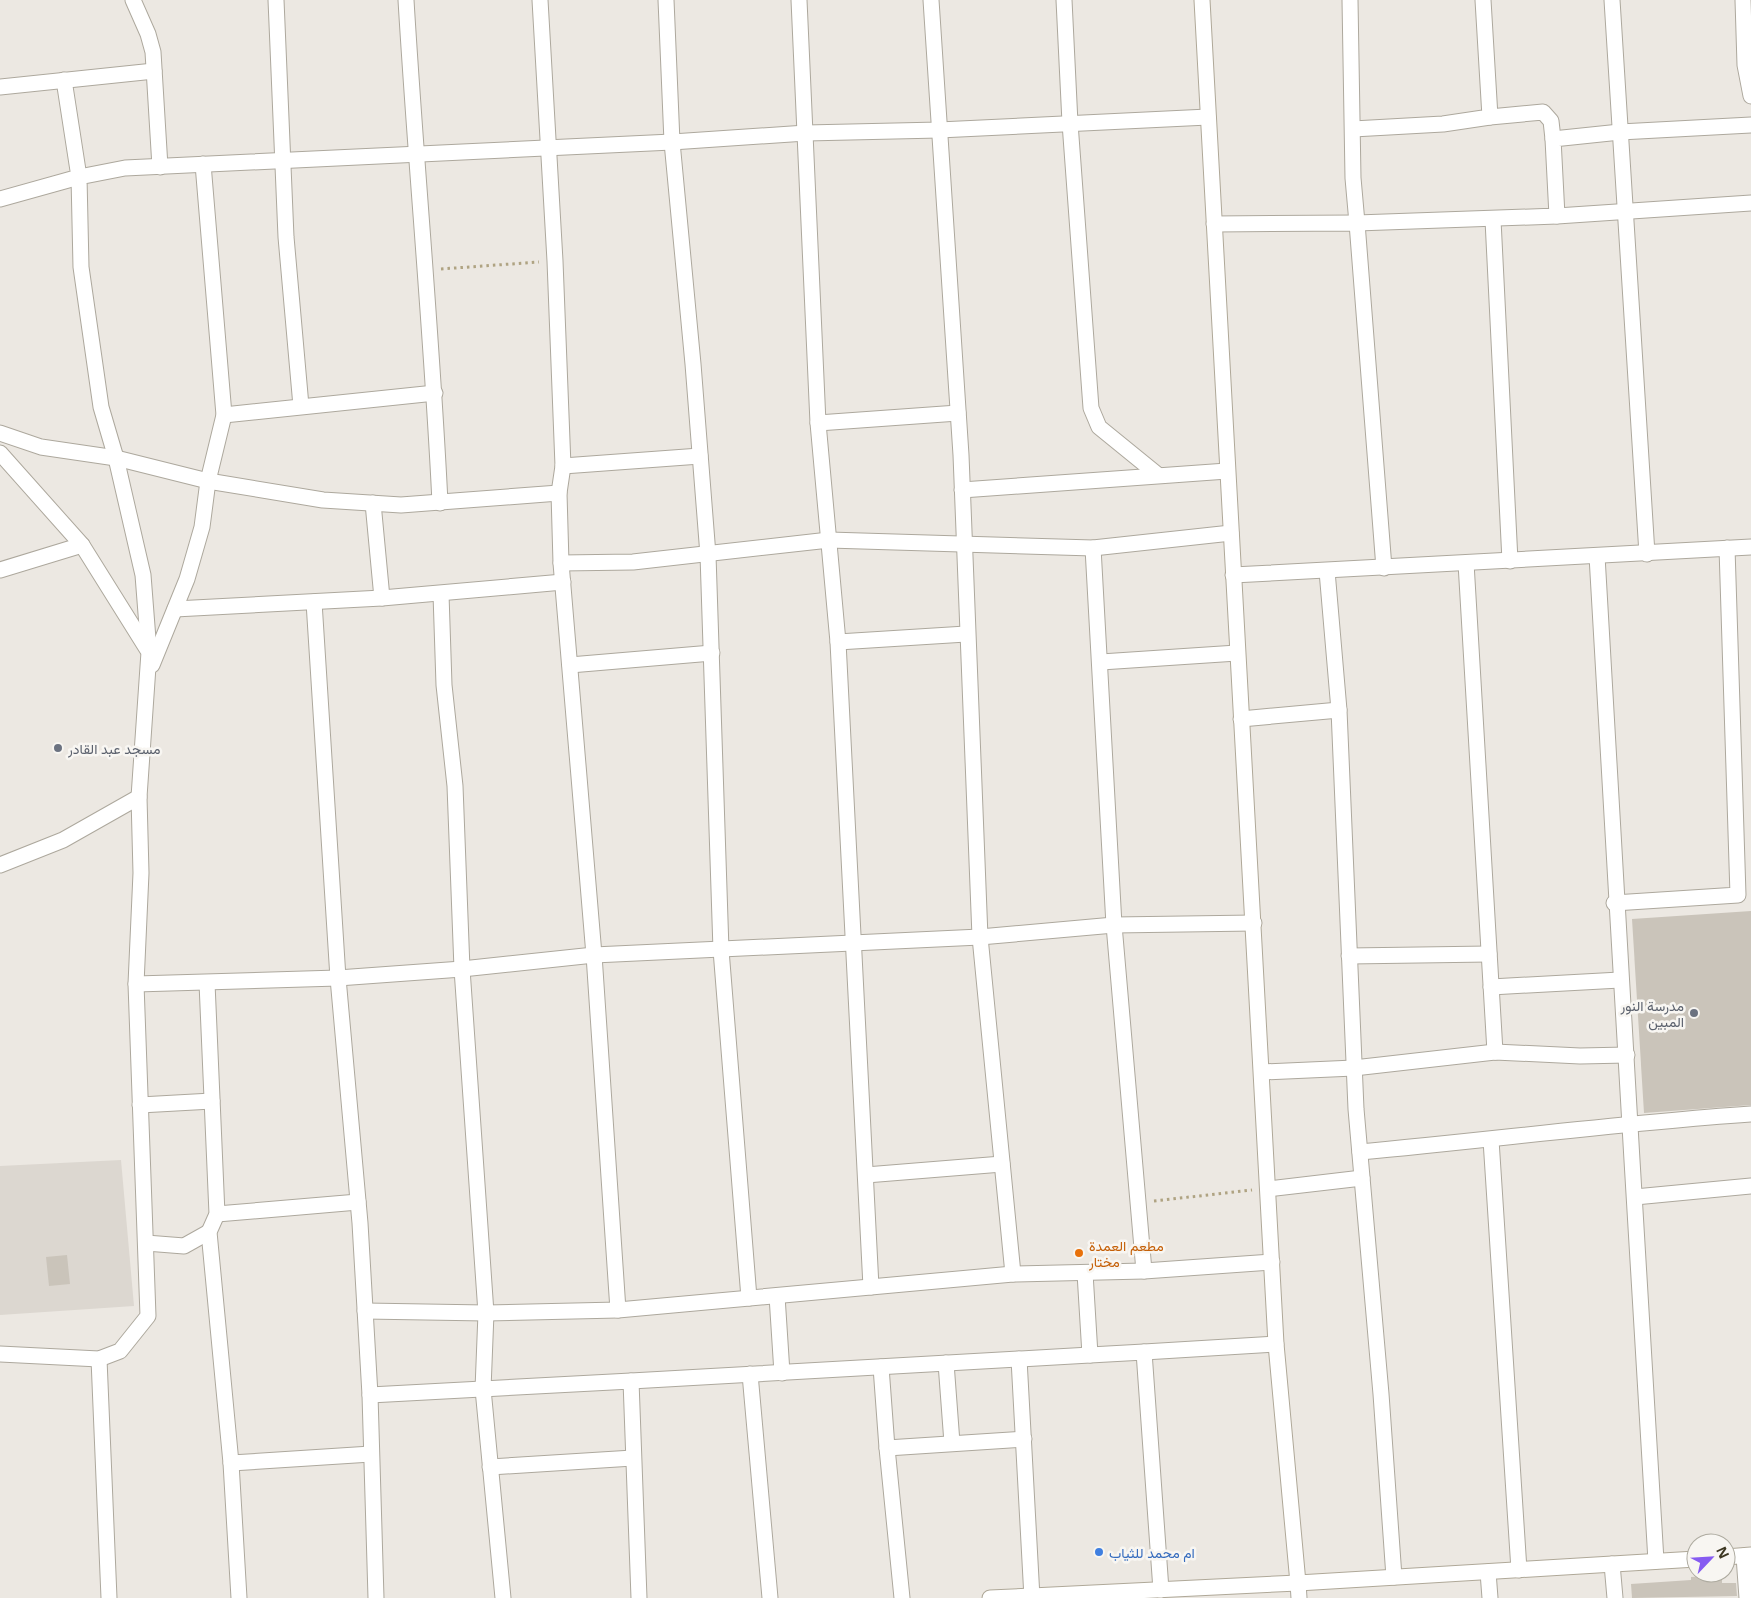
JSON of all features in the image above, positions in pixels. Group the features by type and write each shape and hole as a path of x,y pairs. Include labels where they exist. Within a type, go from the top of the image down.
{"street":[{"path":"133,0 148,34 154,71 160,167"},
{"path":"276,0 281,160 293,332 301,406"},
{"path":"406,0 415,154 435,393 440,503"},
{"path":"540,0 555,261 562,466 559,493 561,563 594,955 618,1310"},
{"path":"666,0 672,142 693,364 708,554 722,950 749,1298"},
{"path":"799,0 818,423 838,642 871,1287"},
{"path":"931,0 965,546 966,634 980,937 1013,1274"},
{"path":"1064,0 1070,123 1090,408 1099,427 1158,475"},
{"path":"1202,0 1276,1344 1298,1591"},
{"path":"1350,0 1353,178 1384,568"},
{"path":"1484,0 1490,116"},
{"path":"1612,0 1647,554"},
{"path":"1743,0 1745,65 1751,96"},
{"path":"0,87 154,71"},
{"path":"0,1354 99,1359 120,1350 148,1316 136,984 141,873 139,797 149,652 142,575 116,458 101,407 81,267 79,178 64,80"},
{"path":"1353,129 1443,124 1490,116 1543,112 1551,121 1557,216"},
{"path":"0,199 125,168 672,142 806,133 939,130 1208,116"},
{"path":"1553,139 1620,132 1751,125"},
{"path":"148,673 188,579 202,527 208,481 224,414 203,164"},
{"path":"1214,224 1494,220 1751,203"},
{"path":"1494,220 1510,561"},
{"path":"224,414 435,393"},
{"path":"818,423 958,413"},
{"path":"0,433 41,447 116,458 208,481 323,500 373,503 440,503 559,493"},
{"path":"0,453 82,545 149,652"},
{"path":"562,466 700,456"},
{"path":"962,490 1227,471"},
{"path":"373,503 382,598"},
{"path":"561,563 633,562 829,540 965,546 1093,548 1230,533"},
{"path":"0,570 82,545"},
{"path":"1233,575 1751,547"},
{"path":"1093,548 1114,925 1144,1271"},
{"path":"1614,903 1744,894 1727,548"},
{"path":"1597,556 1614,903 1627,1055 1656,1561"},
{"path":"1466,562 1495,1052"},
{"path":"1327,571 1339,710 1354,1068 1394,1578"},
{"path":"175,609 440,594 563,582"},
{"path":"440,594 444,685 455,786 462,969 486,1313 484,1389 503,1598"},
{"path":"314,602 338,978 358,1202 365,1310 370,1395 376,1598"},
{"path":"838,642 966,634"},
{"path":"570,665 712,653"},
{"path":"1100,662 1237,653"},
{"path":"1241,720 1339,710"},
{"path":"0,865 71,836 139,797"},
{"path":"136,984 338,978 462,969 594,955 722,950 854,941 980,937 1114,925 1254,923"},
{"path":"1349,956 1489,954"},
{"path":"1491,987 1620,980"},
{"path":"207,983 217,1214 209,1232 231,1463 239,1598"},
{"path":"1262,1072 1354,1068 1495,1052 1580,1056 1627,1055"},
{"path":"140,1105 212,1101"},
{"path":"1360,1152 1490,1140 1631,1122 1751,1114"},
{"path":"1490,1140 1520,1570"},
{"path":"866,1175 1002,1164"},
{"path":"1268,1189 1362,1178"},
{"path":"1635,1197 1751,1186"},
{"path":"217,1214 358,1202"},
{"path":"146,1243 184,1246 209,1232"},
{"path":"365,1310 486,1313 618,1310 1013,1274 1144,1271 1272,1262"},
{"path":"1085,1273 1090,1355"},
{"path":"777,1296 782,1372"},
{"path":"370,1395 1276,1344"},
{"path":"1144,1352 1153,1593"},
{"path":"99,1359 109,1598"},
{"path":"1019,1359 1032,1597"},
{"path":"946,1363 952,1443"},
{"path":"881,1367 902,1598"},
{"path":"750,1374 770,1598"},
{"path":"631,1381 639,1598"},
{"path":"887,1448 1024,1439"},
{"path":"231,1463 372,1454"},
{"path":"490,1467 633,1458"},
{"path":"1747,1598 1748,1556"},
{"path":"990,1598 1298,1591 1394,1578 1686,1560"},
{"path":"1612,1564 1615,1598"},
{"path":"1488,1572 1490,1598"}],"path":[{"path":"425,270 555,261"},
{"path":"1139,1202 1268,1189"}],"shaded area":[{"path":"121,1160 134,1306 0,1315 0,1166"}],"building":[{"name":"مدرسة النور المبين","path":"1751,911 1751,1105 1644,1113 1632,919"},
{"path":"67,1255 70,1284 49,1286 46,1257"},
{"path":"1686,1580 1686,1583 1736,1583 1737,1596 1632,1598 1631,1584"}],"place":[{"name":"مسجد عبد القادر","path":"58,748"},
{"name":"مدرسة النور المبين","path":"1694,1013"},
{"name":"مطعم العمدة مختار","path":"1079,1253"},
{"name":"ام محمد للثياب","path":"1099,1552"}]}
